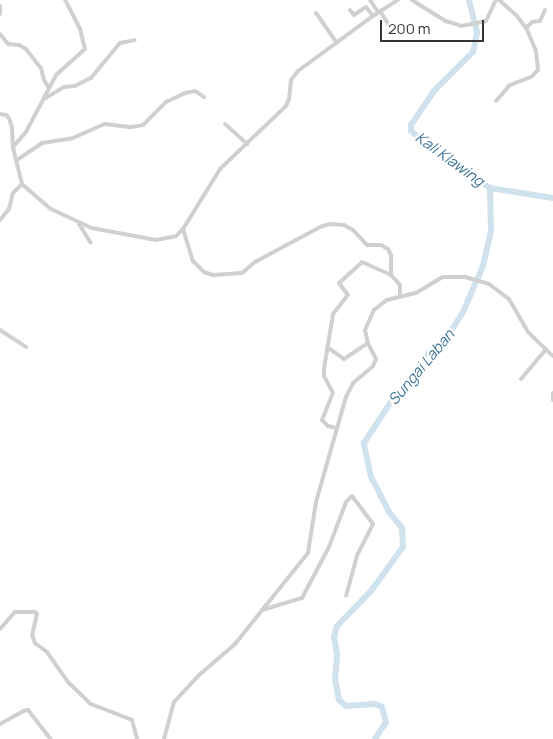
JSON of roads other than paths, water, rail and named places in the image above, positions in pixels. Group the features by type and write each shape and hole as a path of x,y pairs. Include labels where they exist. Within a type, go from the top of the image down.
{"street":[{"path":"13,147 26,132 56,75 85,49 80,29 65,0"},
{"path":"370,0 390,27"},
{"path":"0,114 6,115 9,118 12,128 13,147 22,184 51,209 79,224 92,228 156,240 176,236 183,229 215,175 287,104 290,83 295,74 336,42 398,0"},
{"path":"412,0 451,23 460,26 488,19 497,0 517,16 526,28 536,51 538,72 510,85 496,101"},
{"path":"0,6 0,14"},
{"path":"350,10 354,15 366,7 373,16"},
{"path":"526,28 532,22 540,21 545,10"},
{"path":"316,12 336,42"},
{"path":"0,34 10,46 19,46 26,49 41,68 44,80 49,88"},
{"path":"44,100 64,86 75,86 91,78 118,44 124,41 136,40"},
{"path":"17,160 42,144 73,138 105,124 131,127 143,125 166,102 185,93 194,91 204,96"},
{"path":"224,124 247,144"},
{"path":"0,220 9,209 12,193 22,184"},
{"path":"79,224 92,243"},
{"path":"183,229 193,261 204,272 213,275 242,273 255,262 327,224 340,224 350,228 367,245 381,245 388,249 391,255 391,275"},
{"path":"336,428 328,426 322,420 333,393 324,374 333,314 348,295 339,282 362,262 391,275 400,285 400,295"},
{"path":"164,739 174,702 198,676 235,644 308,553 316,502 331,456 336,428 352,385 373,366 376,359 368,343 365,330 374,310 387,300 416,292 443,278 465,277 486,282 509,299 529,333 553,356"},
{"path":"0,330 26,347"},
{"path":"327,347 344,359 368,343"},
{"path":"521,379 546,349"},
{"path":"553,392 553,400"},
{"path":"262,610 302,598 329,547 346,502 352,496 373,524 357,556 346,596"},
{"path":"0,629 15,612 35,612 37,614 32,635 35,643 49,654 68,682 88,702 132,720 137,739"},
{"path":"0,724 28,710 51,739"}],"waterway":[{"name":"Kali Klawing","path":"469,0 477,33 473,52 434,91 411,125 411,131 437,153 490,188 553,198"},
{"name":"Sungai Laban","path":"375,739 386,722 382,707 375,704 346,706 339,700 335,679 337,655 334,637 337,626 371,591 403,547 402,528 389,512 371,477 364,443 396,394 414,375 428,354 448,336 463,312 483,266 491,230 490,188"}]}
